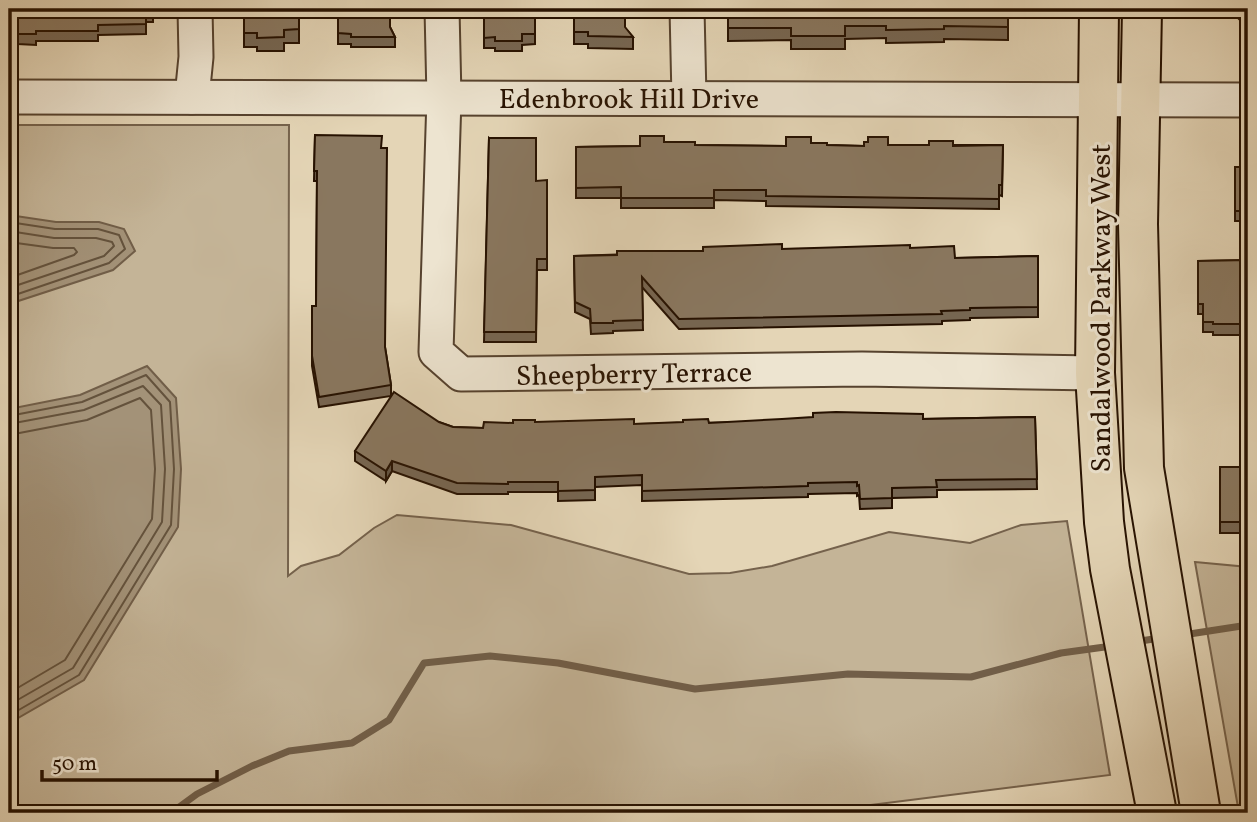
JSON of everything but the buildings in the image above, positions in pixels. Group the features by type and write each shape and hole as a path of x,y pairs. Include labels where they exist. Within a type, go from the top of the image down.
{"main road":[{"name":"Sandalwood Parkway West","path":"1099,9 1095,373 1104,522 1110,569 1157,813"},
{"name":"Sandalwood Parkway West","path":"1142,9 1138,224 1144,468 1201,813"}],"street":[{"path":"192,97 195,9"},
{"path":"442,9 444,98"},
{"path":"687,9 689,98"},
{"name":"Edenbrook Hill Drive","path":"9,97 1248,100"},
{"name":"Sheepberry Terrace","path":"444,98 436,352 461,374 862,369 1095,373"}],"shaded area":[{"path":"9,125 289,125 288,576 301,566 339,555 374,528 397,515 511,525 689,574 730,573 772,566 889,532 970,543 1021,525 1067,521 1110,775 807,813 9,813"},
{"path":"1195,562 1248,567 1248,813 1239,813"}],"water":[{"path":"9,215 56,222 99,222 124,229 135,251 113,270 9,304"},
{"path":"147,366 176,398 181,469 178,527 84,680 18,718 9,719 9,409 80,395"}],"waterway":[{"path":"1183,635 1248,625"},
{"path":"1134,642 1160,638"},
{"path":"171,813 197,794 289,751 352,743 389,720 424,663 490,656 558,663 695,689 848,674 971,677 1061,653 1112,646"}]}
